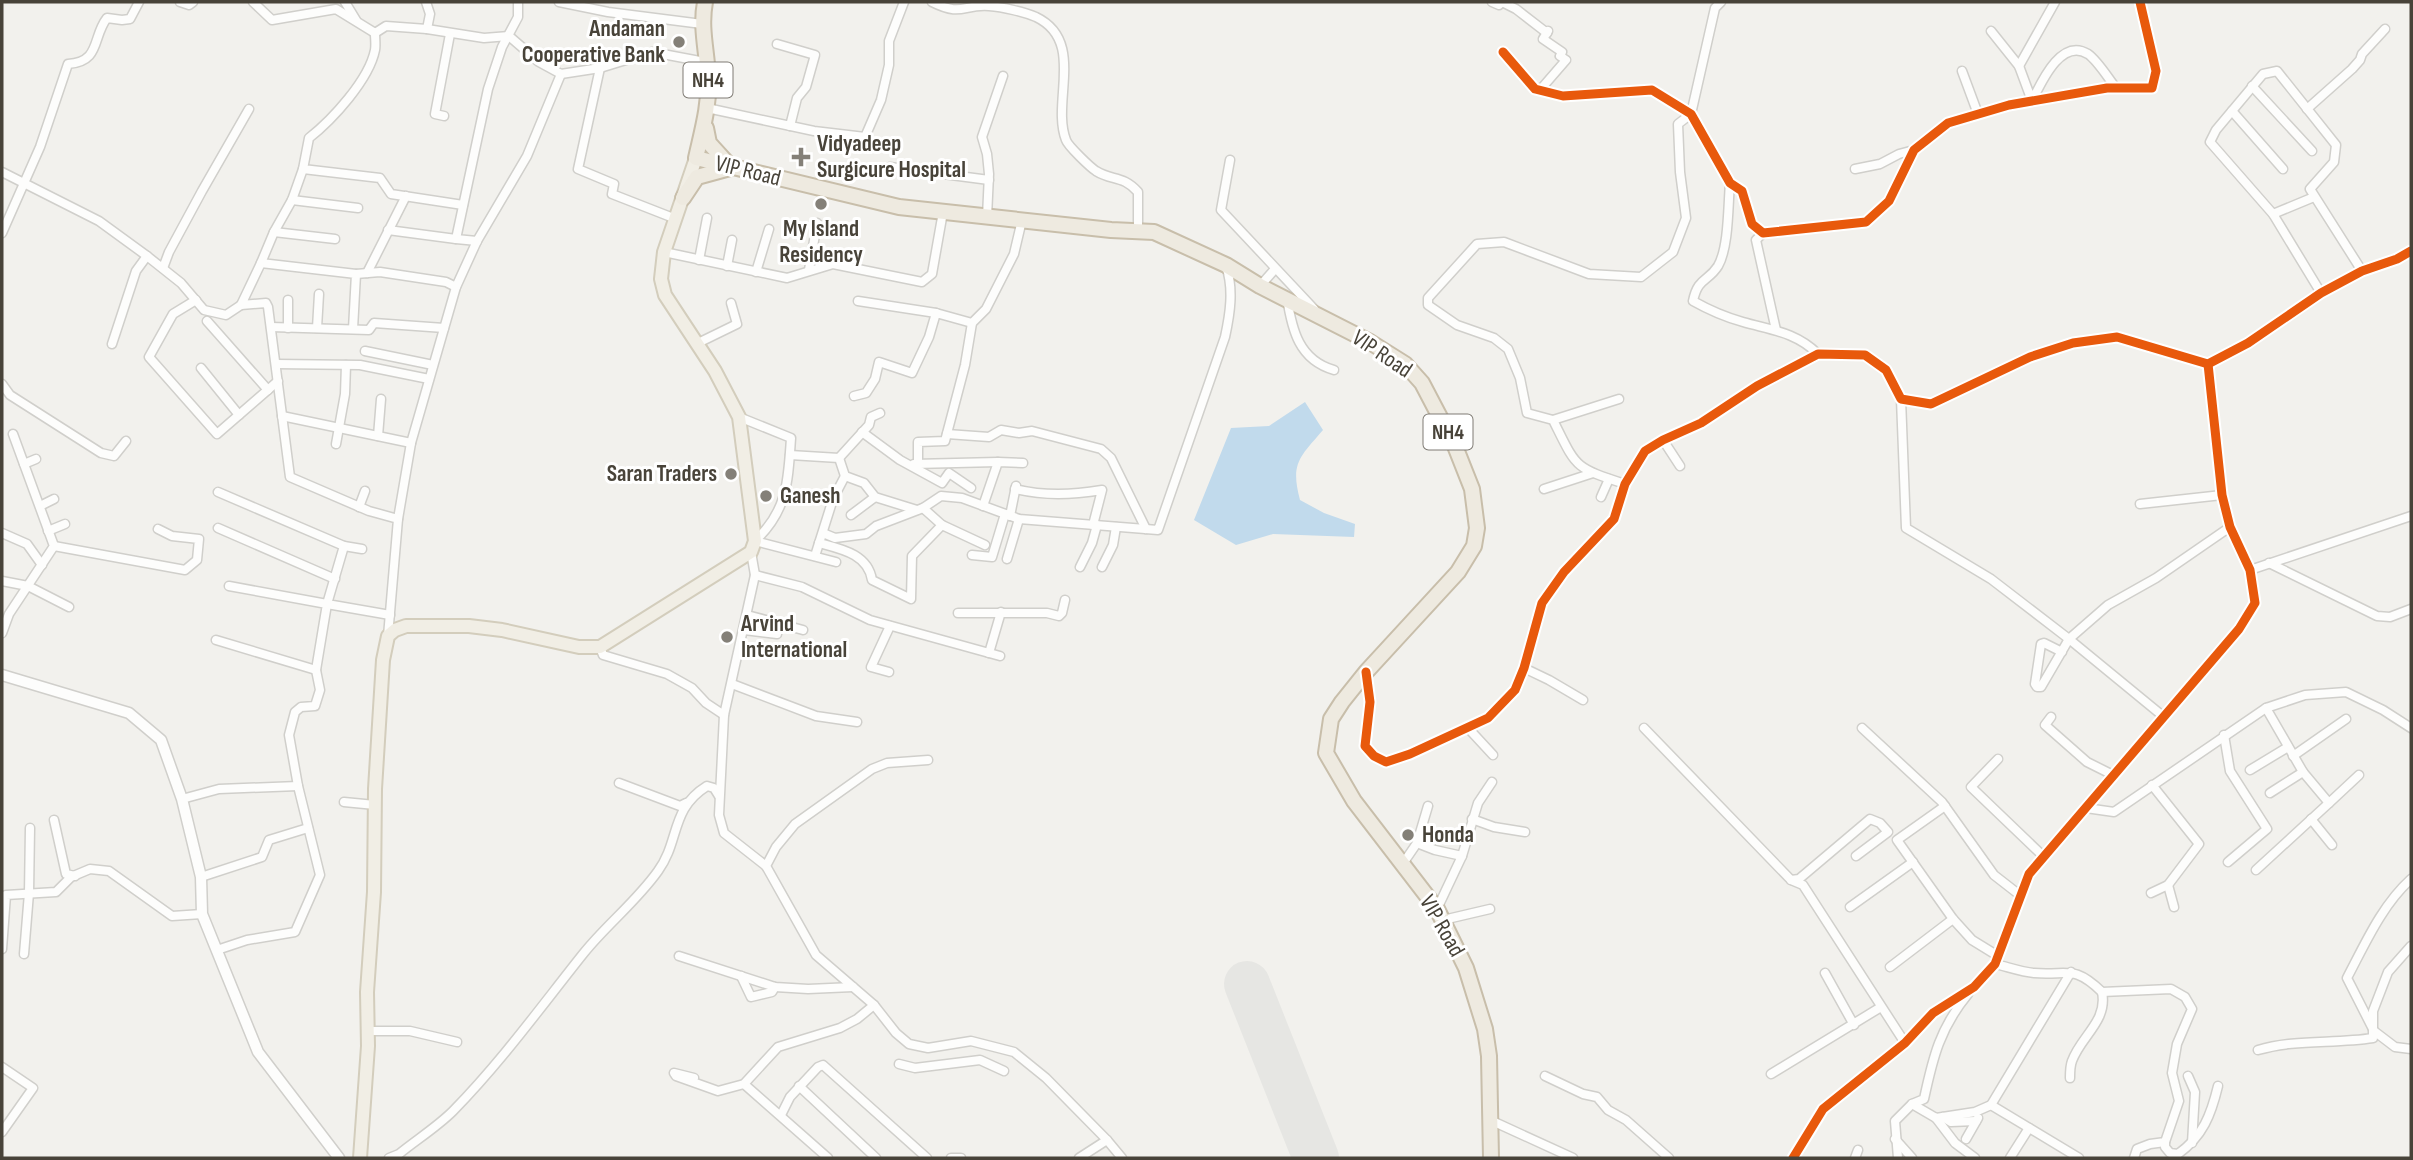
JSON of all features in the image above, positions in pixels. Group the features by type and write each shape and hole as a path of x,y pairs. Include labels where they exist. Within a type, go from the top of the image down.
{"highway":[{"name":"NH4","path":"696,158 706,112 708,75 702,24 705,2"},
{"path":"683,198 697,177 732,168 709,143 706,112"},
{"name":"VIP Road","path":"696,158 899,207 1154,232 1226,265 1260,286 1321,316 1405,364 1422,383 1455,446 1472,489 1477,528 1474,546 1458,572 1366,673 1331,719 1326,753 1354,801 1440,914 1466,968 1485,1029 1489,1056 1491,1158"}],"main road":[{"path":"360,1158 374,892 375,805 383,660 388,636 406,626 469,626 502,630 579,647 600,647 753,547 749,482 738,417 715,371 665,295 661,279 664,252 696,158"}],"street":[{"path":"2,233 40,147 68,64 77,63 91,55 99,40 98,32 107,18 130,19 139,2"},
{"path":"180,2 189,5 193,2"},
{"path":"253,2 272,20 336,9 375,33"},
{"path":"345,2 357,22"},
{"path":"426,2 430,14 427,29"},
{"path":"456,239 488,89 502,47 518,17 518,2"},
{"path":"559,2 608,12 702,24"},
{"path":"706,112 814,131 865,136 881,100 889,65 888,41 904,2"},
{"path":"932,2 947,10 988,5 1035,17 1054,29 1060,42 1066,79 1062,111 1066,142 1096,171 1129,182 1138,192 1138,230"},
{"path":"1492,2 1499,5 1502,2 1516,9 1548,32 1542,39 1562,52 1560,57 1566,60 1540,90"},
{"path":"1619,399 1553,420 1527,413 1520,378 1508,349 1493,338 1457,325 1428,305 1428,298 1477,244 1504,242 1589,274 1641,277 1673,252 1686,218 1678,124 1691,114 1715,8 1721,2"},
{"path":"2019,66 2055,2"},
{"path":"1855,169 1880,164 1914,149 1948,123 1978,114 2032,101 2116,88 2152,88 2156,71 2140,2"},
{"path":"375,33 386,26 484,38 509,36 539,62 561,74 600,68 652,52 705,62"},
{"path":"2307,109 2352,69 2385,29"},
{"path":"1991,31 2019,66 2032,101"},
{"path":"241,305 274,232 292,200 303,169 309,138 327,124 360,82 375,51 375,33"},
{"path":"444,117 435,114 450,34"},
{"path":"777,44 815,55 806,87 797,98 790,126"},
{"path":"2032,101 2060,55 2076,50 2088,54 2116,88"},
{"path":"1503,52 1535,89 1563,96 1652,90 1691,114 1730,183 1742,191 1752,224 1763,233"},
{"path":"600,68 578,169 614,184 612,194 676,219"},
{"path":"1962,71 1978,114"},
{"path":"2320,293 2273,214 2210,142 2216,130 2263,74 2277,71 2336,145 2334,162 2309,189 2362,271"},
{"path":"388,636 398,519 411,443 456,287 477,241 527,156 561,74"},
{"path":"987,217 989,180 987,154 982,137 1003,76"},
{"path":"2252,86 2312,151"},
{"path":"163,268 195,203 249,109"},
{"path":"2232,111 2283,169"},
{"path":"1776,330 1756,240 1763,233 1866,222 1889,201 1914,149"},
{"path":"1230,160 1221,210 1321,316"},
{"path":"890,167 989,180"},
{"path":"303,169 380,178 391,194 463,205"},
{"path":"2,172 99,220 181,283 204,310 226,315 241,305 266,303 290,477 359,507 398,519"},
{"path":"1730,183 1724,242 1718,266 1696,286 1693,301 1713,313 1776,330 1806,342 1818,354"},
{"path":"367,273 406,196"},
{"path":"2273,214 2314,197"},
{"path":"292,200 358,208"},
{"path":"664,252 788,278 833,264 922,282 932,274 943,212"},
{"path":"699,260 707,218"},
{"path":"918,464 918,442 945,441 965,365 972,323 986,309 1014,254 1022,220"},
{"path":"809,271 817,223"},
{"path":"756,272 769,229"},
{"path":"388,230 477,241"},
{"path":"274,232 335,239"},
{"path":"727,265 732,240"},
{"path":"1901,399 1931,404 2030,357 2073,343 2117,337 2208,364 2248,343 2320,293 2362,271 2397,259 2411,251"},
{"path":"112,344 136,271 147,256"},
{"path":"261,263 356,274 380,272 446,282 456,287"},
{"path":"823,534 835,538 866,534 876,526 920,509 941,496 951,496 1011,516 1158,530 1226,337 1230,315 1230,277 1226,265"},
{"path":"1260,286 1275,269"},
{"path":"353,329 356,274"},
{"path":"317,328 319,294"},
{"path":"1287,298 1291,325 1303,351 1321,366 1334,369"},
{"path":"196,300 173,314 149,357 217,434 278,382"},
{"path":"288,300 288,328"},
{"path":"858,301 936,313 972,323"},
{"path":"696,344 737,324 731,303"},
{"path":"854,396 866,393 879,362 912,373 929,337 936,313"},
{"path":"207,321 268,390"},
{"path":"271,327 369,330 374,323 444,328"},
{"path":"365,351 433,365"},
{"path":"1366,673 1370,702 1365,746 1374,756 1386,762 1410,754 1488,718 1515,690 1542,603 1564,572 1614,519 1625,484 1645,451 1700,423 1756,386 1818,354 1865,355 1886,370 1901,399 1906,528 1991,579 2164,717"},
{"path":"276,364 360,365 429,379"},
{"path":"1898,1158 1895,1121 1912,1104 1924,1099 1934,1051 1956,1009 1997,960 2029,874 2239,629 2255,603 2250,570 2230,527 2222,495 2208,364"},
{"path":"336,444 345,394 346,365"},
{"path":"201,368 239,415"},
{"path":"2,384 9,395 101,453 114,456 126,441"},
{"path":"377,436 381,400"},
{"path":"839,458 869,425 871,417 880,413"},
{"path":"282,416 411,443"},
{"path":"738,417 791,439 786,495 770,527 753,547 755,575 724,715 719,796 719,816 723,833 766,866 816,955 874,1005 896,1033 909,1044 928,1048 971,1041 1014,1052 1046,1079 1122,1158"},
{"path":"1553,420 1569,455 1584,470 1625,484"},
{"path":"947,434 989,437 1001,430 1019,433 1032,431 1101,449 1111,458 1146,529"},
{"path":"862,432 907,464 942,482"},
{"path":"13,434 54,546"},
{"path":"1663,440 1680,466"},
{"path":"790,455 839,458"},
{"path":"814,556 833,499 845,476 839,458"},
{"path":"24,464 36,459"},
{"path":"983,506 998,462"},
{"path":"907,464 1023,463"},
{"path":"941,496 939,489 950,473 971,488"},
{"path":"1544,489 1593,473"},
{"path":"845,476 864,483 875,497 920,509 943,525 985,545"},
{"path":"1601,497 1609,479"},
{"path":"1007,559 1016,488 1039,494 1070,495 1102,490 1092,543 1080,567"},
{"path":"359,507 365,491"},
{"path":"218,492 344,546 362,550"},
{"path":"2140,504 2222,495"},
{"path":"851,515 875,497"},
{"path":"40,506 54,499"},
{"path":"972,555 992,557 1011,516"},
{"path":"2250,570 2411,516"},
{"path":"48,531 65,524"},
{"path":"819,543 839,548 864,561 872,580 911,599 912,556 943,525"},
{"path":"1102,567 1113,545 1116,527"},
{"path":"2062,652 2041,644 2035,684 2037,687 2041,687 2062,652 2069,639 2108,605 2156,578 2230,527"},
{"path":"218,528 335,579"},
{"path":"54,546 185,570 197,560 199,539 173,537 158,529"},
{"path":"2,533 27,544 42,565"},
{"path":"2,633 9,614 54,546"},
{"path":"217,950 247,940 295,932 320,875 298,786 289,735 295,712 301,707 315,706 320,690 316,670 327,604 344,546"},
{"path":"753,547 836,562"},
{"path":"2269,563 2377,616 2390,617 2411,609"},
{"path":"755,575 802,587 870,620 1000,656"},
{"path":"2,581 28,586 69,607"},
{"path":"229,586 390,615"},
{"path":"958,613 1001,611 1059,616 1065,600"},
{"path":"989,653 1001,611"},
{"path":"747,615 803,630"},
{"path":"888,672 871,667 890,626"},
{"path":"744,630 778,634"},
{"path":"216,640 316,670"},
{"path":"600,647 603,655 667,674 692,688 706,704 724,715"},
{"path":"1524,668 1583,700"},
{"path":"2,676 129,713 161,740 182,799 201,877 202,914 258,1052 340,1158"},
{"path":"732,684 816,716 857,722"},
{"path":"2086,808 2114,812 2266,708 2305,695 2346,692 2383,710 2411,729"},
{"path":"2266,708 2303,772 2329,803"},
{"path":"2051,717 2045,725 2087,762 2113,775"},
{"path":"2293,756 2346,719"},
{"path":"1468,728 1493,755"},
{"path":"1644,728 1791,880 1803,886 1905,1043"},
{"path":"1862,728 1945,806 1994,875 2021,896"},
{"path":"2224,736 2230,771 2267,829 2228,862"},
{"path":"2250,771 2288,747"},
{"path":"1998,759 1971,787 2044,857"},
{"path":"766,866 776,847 795,824 872,769 887,762 928,760"},
{"path":"2270,793 2303,772"},
{"path":"2256,870 2359,775"},
{"path":"1490,909 1440,914 1478,803 1492,782"},
{"path":"619,783 680,806 688,801"},
{"path":"2151,893 2168,885 2199,844 2152,785"},
{"path":"182,799 219,789 298,786"},
{"path":"389,1158 451,1113 514,1044 611,921 636,899 660,869 680,814 693,794 707,786 714,788 719,796"},
{"path":"344,802 375,805"},
{"path":"1402,865 1417,843 1428,806"},
{"path":"1945,806 1897,840 1953,919 1972,940 1997,960 2035,973 2071,972 2087,978 2102,992 2104,1004 2096,1023 2071,1062 2070,1078"},
{"path":"1791,880 1799,879 1870,819 1880,823 1888,832 1856,856"},
{"path":"54,820 66,874 75,876"},
{"path":"1472,820 1493,827 1525,832"},
{"path":"2311,820 2332,845"},
{"path":"23,954 29,893 30,828"},
{"path":"201,877 262,857 269,840 308,828"},
{"path":"1417,843 1462,856"},
{"path":"1850,907 1913,862"},
{"path":"2,949 6,895 56,892 75,876 90,869 109,871 172,916 202,914"},
{"path":"2411,879 2398,891 2377,922 2347,978 2374,1031 2395,1047 2411,1049"},
{"path":"2168,885 2174,907"},
{"path":"1890,967 1953,919"},
{"path":"2258,1050 2279,1044 2372,1038 2373,1011 2388,972 2411,946"},
{"path":"679,956 775,988 853,987"},
{"path":"1940,1117 1975,1112 1991,1105 2071,972"},
{"path":"1825,973 1854,1025"},
{"path":"741,976 751,997 772,992 775,988"},
{"path":"1793,1158 1823,1110 1905,1043 1933,1013 1974,987"},
{"path":"2102,992 2143,988 2171,989 2185,997 2192,1009 2178,1044 2172,1073 2179,1101 2165,1142 2170,1153 2178,1154 2192,1143 2205,1127 2213,1110 2218,1086"},
{"path":"694,1078 674,1073 718,1091 744,1084 778,1047 840,1028 874,1005"},
{"path":"1771,1074 1881,1007"},
{"path":"368,1031 410,1031 457,1042"},
{"path":"898,1064 915,1068 980,1060 1001,1069 1004,1049"},
{"path":"781,1115 799,1086 818,1066 823,1065 927,1158"},
{"path":"2,1067 33,1088 2,1132"},
{"path":"1545,1076 1583,1094 1597,1097 1608,1110 1626,1120 1669,1158"},
{"path":"2188,1076 2195,1092 2192,1143"},
{"path":"744,1084 828,1158"},
{"path":"799,1086 876,1158"},
{"path":"1912,1104 1951,1122 1978,1118 1966,1139"},
{"path":"1991,1105 2079,1158"},
{"path":"1940,1117 1955,1143 1975,1158"},
{"path":"1490,1120 1573,1158"},
{"path":"2010,1158 2029,1128"},
{"path":"1895,1139 1912,1158"},
{"path":"1079,1158 1107,1140"},
{"path":"2134,1158 2137,1150 2150,1144 2165,1142"},
{"path":"951,1158 961,1158"}],"water":[{"path":"1305,402 1323,430 1299,461 1296,477 1300,500 1324,513 1355,524 1354,537 1273,534 1236,545 1194,520 1231,428 1269,426"}],"runway":[{"path":"1247,984 1316,1158"}],"cycle path":[{"path":"1503,52 1535,89 1563,96 1652,90 1691,114 1730,183 1742,191 1752,224 1763,233 1866,222 1889,201 1914,150 1948,123 2009,105 2107,88 2152,88 2156,71 2140,2"},
{"path":"1366,672 1370,702 1365,746 1374,756 1386,762 1410,754 1488,718 1515,690 1542,603 1564,572 1614,519 1625,484 1645,451 1701,423 1757,386 1818,354 1865,355 1886,370 1901,399 1931,404 2030,357 2073,343 2117,337 2208,364 2248,343 2321,293 2362,271 2397,259 2411,251"},
{"path":"1793,1158 1823,1109 1905,1043 1933,1013 1974,987 1995,964 2029,874 2239,629 2255,603 2250,570 2230,527 2222,495 2208,364"}],"place":[{"name":"Andaman Cooperative Bank","path":"679,42"},
{"name":"Vidyadeep Surgicure Hospital","path":"801,157"},
{"name":"My Island Residency","path":"821,204"},
{"name":"Saran Traders","path":"731,474"},
{"name":"Ganesh","path":"766,496"},
{"name":"Arvind International","path":"727,637"},
{"name":"Honda","path":"1408,835"}]}
